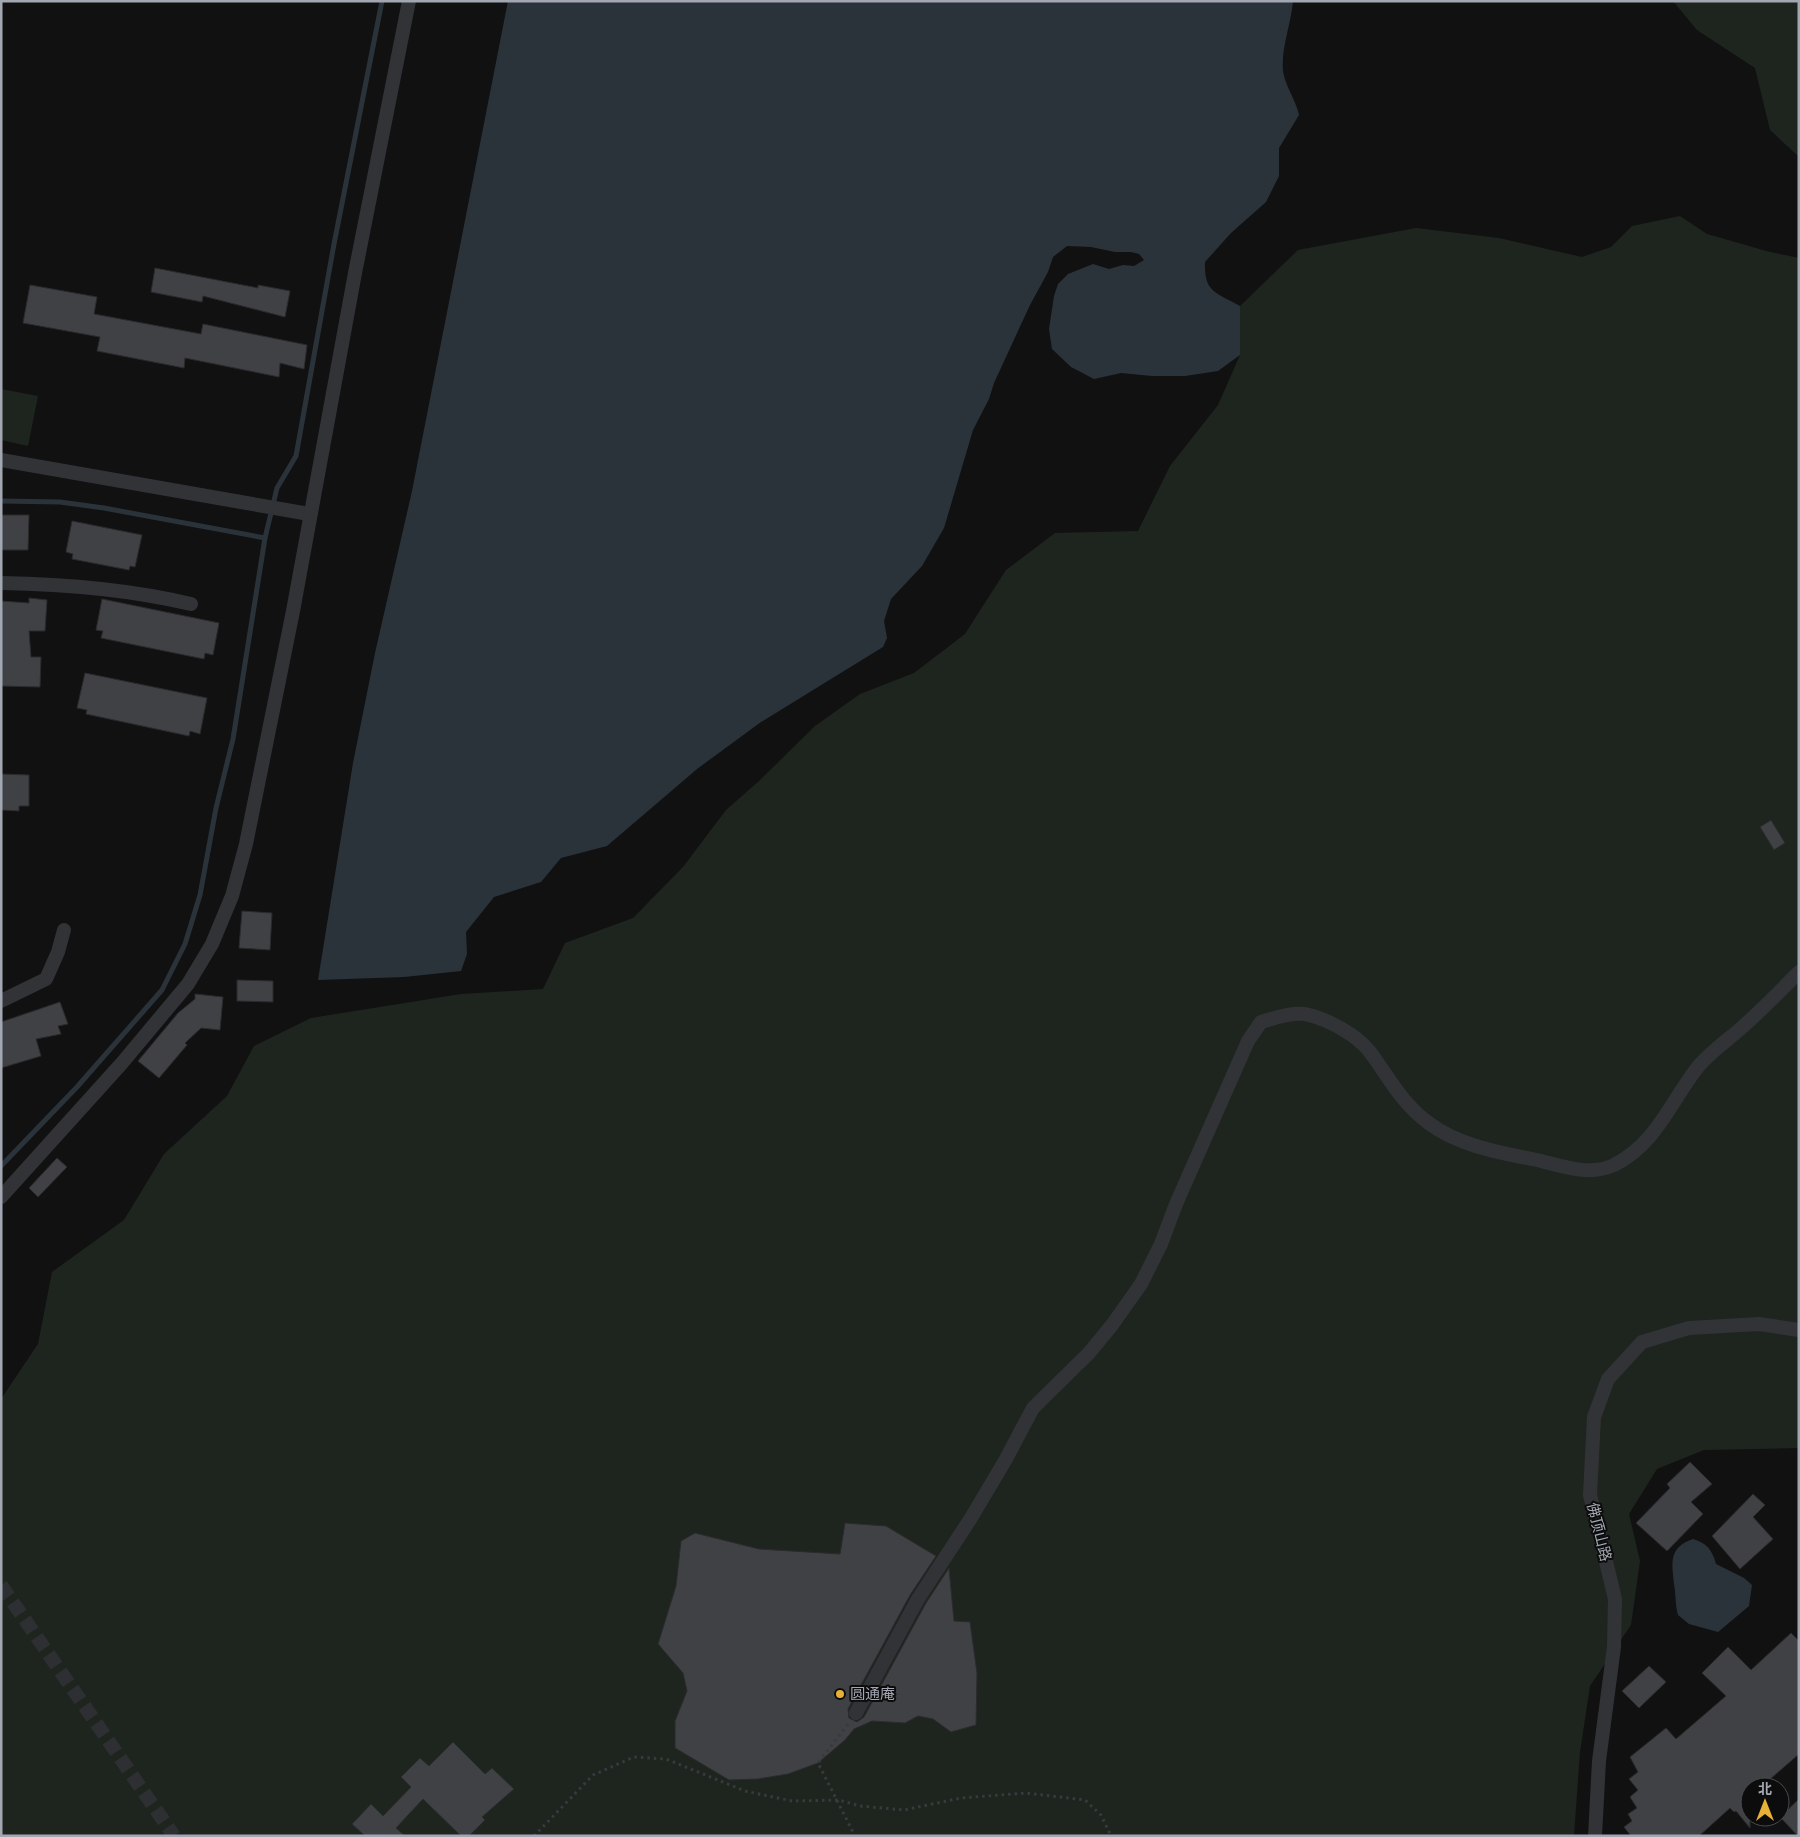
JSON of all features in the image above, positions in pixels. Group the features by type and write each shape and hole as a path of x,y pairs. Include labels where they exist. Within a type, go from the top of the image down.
{"street":[{"path":"1,1197 122,1063 188,984 212,944 232,896 246,844 293,612 309,514 409,1"},
{"path":"1,460 309,514"},
{"path":"1,583 75,584 144,593 191,604"},
{"path":"1,1001 46,980 58,952 64,930"},
{"path":"856,1714 918,1599 971,1518 1006,1459 1033,1408 1089,1353 1112,1325 1140,1284 1161,1244 1176,1204 1248,1041 1261,1022 1280,1016 1308,1015 1333,1025 1356,1038 1369,1050 1393,1088 1414,1112 1431,1125 1456,1139 1505,1153 1589,1172 1613,1165 1642,1147 1664,1119 1697,1068 1773,999 1799,972"},
{"name":"佛顶山路","path":"1595,1836 1599,1761 1614,1647 1615,1599 1590,1495 1594,1417 1608,1380 1642,1342 1689,1328 1759,1324 1799,1330"}],"path":[{"path":"855,1836 839,1800 818,1763 856,1714"},
{"path":"534,1836 592,1775 634,1757 666,1759 745,1791 792,1801 839,1800 860,1806 904,1810 961,1798 1026,1794 1085,1800 1101,1815 1112,1836"}],"shaded area":[{"path":"508,1 1293,1 1283,53 1283,71 1299,115 1279,148 1279,176 1266,202 1231,233 1205,262 1205,272 1209,286 1218,294 1240,306 1240,355 1218,371 1185,376 1152,376 1121,373 1094,379 1071,367 1052,349 1049,329 1054,296 1058,284 1068,274 1093,264 1109,269 1123,265 1134,266 1144,260 1139,254 1131,252 1067,246 1053,257 1048,272 1030,305 994,383 989,399 973,430 944,528 922,566 891,599 884,621 887,638 883,647 761,722 697,769 607,846 561,858 541,882 494,897 466,932 467,954 461,971 404,977 318,980 353,763 375,653 412,491"},
{"path":"1673,1 1799,1 1799,157 1770,130 1755,68 1697,30"},
{"path":"1680,216 1707,234 1770,252 1799,258 1799,1448 1704,1450 1657,1469 1629,1514 1640,1561 1631,1625 1590,1686 1580,1752 1574,1836 1,1836 1,1399 38,1344 52,1272 124,1220 164,1154 227,1096 254,1046 311,1018 461,994 543,989 565,943 633,918 683,867 726,810 759,781 815,726 860,694 914,673 965,634 1006,570 1055,533 1138,531 1170,466 1218,405 1240,355 1240,306 1298,250 1416,228 1499,238 1582,257 1611,247 1632,226"},
{"path":"1,389 38,396 28,446 1,440"},
{"path":"1693,1539 1708,1548 1716,1564 1744,1578 1752,1585 1749,1606 1718,1632 1689,1624 1678,1615 1673,1557 1679,1547"}],"building":[{"path":"155,268 258,288 258,285 290,291 285,317 203,296 202,302 151,292"},
{"path":"30,285 97,297 94,314 201,334 203,324 307,345 304,369 280,363 279,377 185,358 184,368 97,351 100,337 23,323"},
{"path":"1,515 29,515 28,550 1,550"},
{"path":"72,521 142,535 135,567 130,566 129,570 72,559 73,554 66,552"},
{"path":"29,598 47,600 45,631 29,631 31,657 41,657 40,687 1,686 1,601 29,603"},
{"path":"102,599 219,623 213,655 205,653 204,659 101,638 103,631 96,630"},
{"path":"85,673 207,698 200,734 190,731 189,736 86,714 87,710 77,708"},
{"path":"1,774 29,775 29,806 19,806 19,811 1,810"},
{"path":"1771,820 1785,843 1774,850 1760,827"},
{"path":"242,911 272,913 270,950 239,948"},
{"path":"237,980 273,981 273,1002 237,1001"},
{"path":"195,994 223,997 220,1030 201,1028 185,1043 187,1045 159,1078 138,1061 178,1013 195,999"},
{"path":"60,1002 68,1024 58,1026 61,1034 36,1039 41,1056 1,1068 1,1022"},
{"path":"57,1158 67,1167 38,1197 29,1188"},
{"path":"1690,1462 1712,1484 1691,1502 1703,1514 1667,1551 1636,1523 1670,1488 1667,1484"},
{"path":"1753,1494 1765,1505 1753,1517 1773,1539 1740,1569 1712,1536"},
{"path":"845,1523 886,1526 936,1556 910,1595 848,1709 849,1718 857,1722 864,1717 926,1603 949,1568 954,1621 970,1622 977,1673 976,1725 951,1732 933,1719 918,1716 905,1723 872,1721 854,1729 845,1740 818,1763 788,1774 758,1779 729,1780 675,1748 675,1721 687,1691 683,1673 658,1644 676,1586 681,1541 695,1533 759,1549 840,1554"},
{"path":"1791,1633 1799,1641 1799,1754 1773,1777 1740,1777 1740,1816 1730,1808 1699,1836 1631,1836 1624,1827 1632,1821 1628,1814 1637,1808 1630,1797 1638,1790 1629,1779 1638,1772 1630,1757 1666,1728 1676,1739 1726,1696 1702,1673 1728,1647 1751,1670"},
{"path":"1649,1666 1666,1682 1639,1708 1622,1691"},
{"path":"453,1742 485,1774 492,1768 514,1789 482,1817 485,1820 469,1836 461,1836 423,1799 396,1828 405,1836 365,1836 352,1824 371,1804 383,1816 411,1787 401,1777 420,1758 429,1766"},
{"path":"1799,1799 1799,1836 1789,1827 1790,1808"}],"waterway":[{"path":"1,1166 77,1087 162,990 185,944 200,895 216,808 233,739 265,538 277,488 296,456 334,244 382,1"},
{"path":"1,501 60,502 104,508 265,538"}],"tunnel":[{"path":"1,1585 174,1836"}],"place":[{"name":"圆通庵","path":"840,1694"}]}
